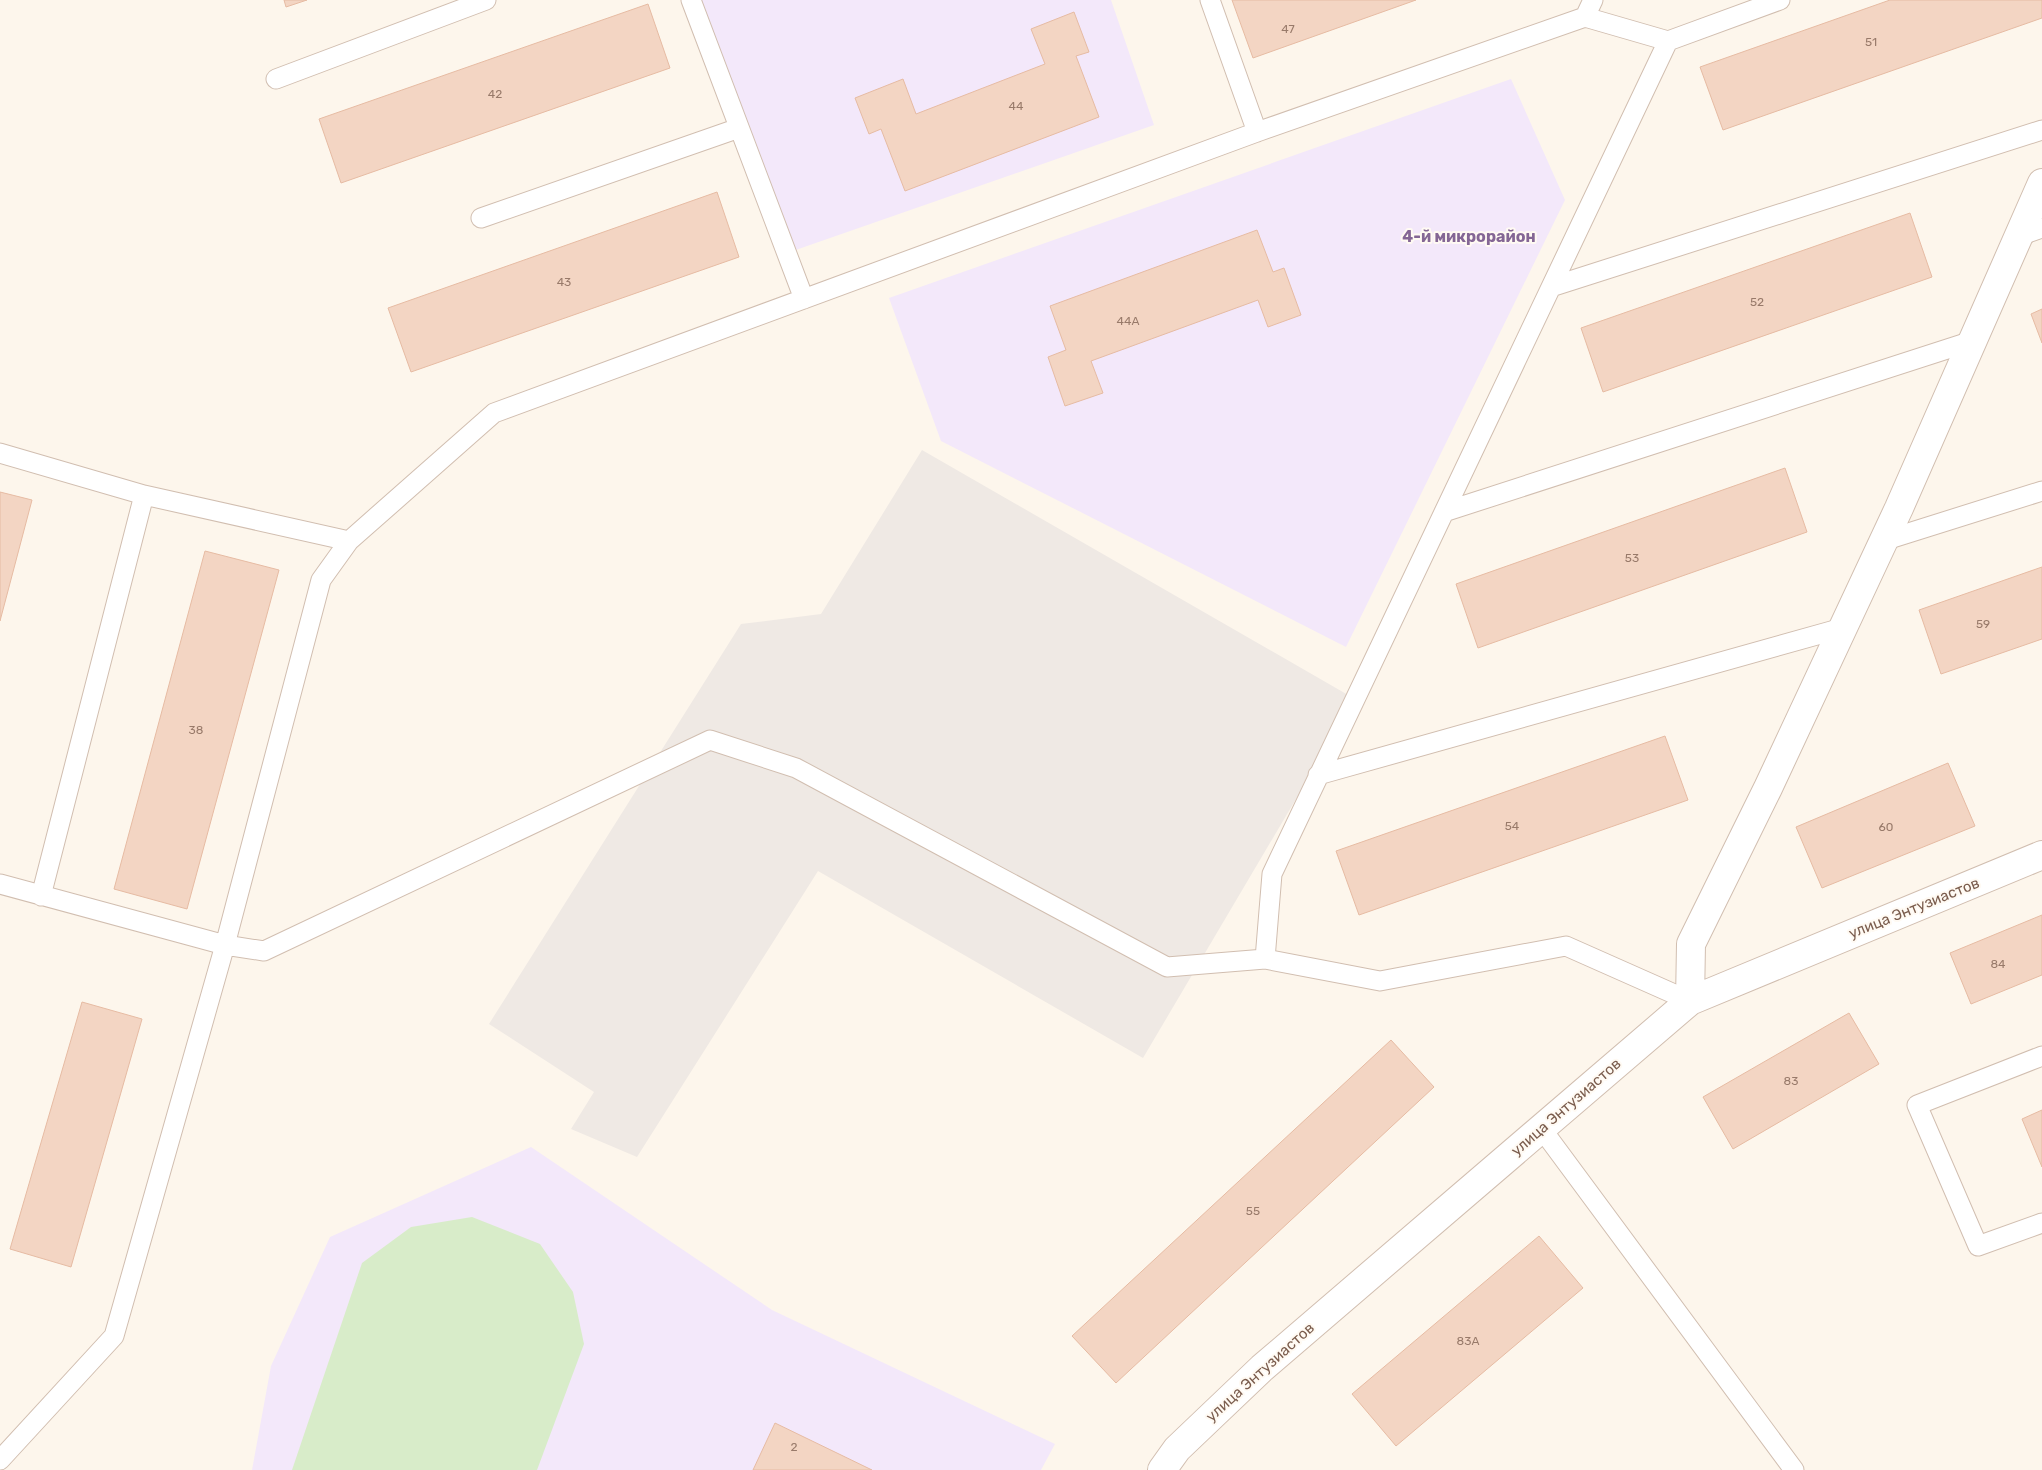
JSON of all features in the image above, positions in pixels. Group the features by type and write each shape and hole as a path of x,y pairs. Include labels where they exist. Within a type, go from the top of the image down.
{"street":[{"path":"1690,1001 1691,944 1768,788 1883,541 1972,341 2030,232 2042,183"},
{"name":"улица Энтузиастов","path":"1162,1470 1177,1448 1262,1368 1690,1001 2042,855"}],"lane":[{"path":"276,79 486,0"},
{"path":"691,0 804,299"},
{"path":"1210,0 1257,132"},
{"path":"1585,18 1593,0"},
{"path":"0,1460 114,1336 225,945 321,580 349,541 494,413 1257,132 1585,18 1668,41 1780,0"},
{"path":"1265,959 1272,874 1668,41"},
{"path":"481,218 740,128"},
{"path":"1551,287 2042,130"},
{"path":"1444,512 1972,341"},
{"path":"0,453 144,495 349,541"},
{"path":"1883,541 2042,490"},
{"path":"41,896 144,495"},
{"path":"1318,775 1842,628"},
{"path":"0,884 225,945 264,952 710,740 796,768 1167,967 1265,959 1380,981 1566,946 1690,1001"},
{"path":"2042,1056 1917,1105 1978,1246 2042,1223"},
{"path":"1541,1128 1794,1470"}],"shaded area":[{"path":"699,0 1111,0 1154,125 787,253"},
{"path":"1511,79 1565,200 1346,647 941,441 889,298"},
{"path":"922,450 1355,699 1143,1058 818,871 637,1157 571,1129 594,1092 489,1024 741,624 821,614"},
{"path":"531,1147 772,1310 1055,1444 1041,1470 252,1470 271,1366 330,1237"}],"green space":[{"path":"472,1217 540,1244 573,1292 584,1344 537,1470 292,1470 362,1263 411,1227"}],"building":[{"path":"284,0 307,0 286,7"},
{"path":"1232,0 1416,0 1253,58"},
{"path":"1890,0 2042,0 2042,18 1723,130 1700,67"},
{"path":"648,4 670,68 341,183 319,119"},
{"path":"1074,12 1089,52 1076,56 1099,117 905,191 881,129 869,134 855,98 903,79 916,114 1045,64 1031,29"},
{"path":"717,192 739,257 411,372 388,308"},
{"path":"1910,213 1932,277 1603,392 1581,328"},
{"path":"1257,230 1273,272 1284,268 1301,315 1268,327 1258,300 1091,361 1103,393 1065,406 1048,357 1066,350 1050,306"},
{"path":"2042,309 2042,343 2031,314"},
{"path":"1785,468 1807,532 1478,648 1456,584"},
{"path":"0,492 32,500 0,621"},
{"path":"205,551 279,570 187,909 114,889"},
{"path":"2042,567 2042,639 1941,674 1919,610"},
{"path":"1665,736 1688,800 1359,915 1336,851"},
{"path":"1948,763 1975,826 1822,888 1796,827"},
{"path":"2042,915 2042,975 1971,1004 1950,953"},
{"path":"82,1002 142,1019 71,1267 10,1249"},
{"path":"1849,1013 1879,1064 1733,1149 1703,1097"},
{"path":"1391,1040 1434,1087 1116,1383 1072,1336"},
{"path":"2042,1110 2042,1167 2022,1119"},
{"path":"1539,1236 1583,1288 1396,1446 1352,1394"},
{"path":"775,1423 872,1470 753,1470"}],"district":[{"name":"4-й микрорайон","path":"1469,236"}]}
